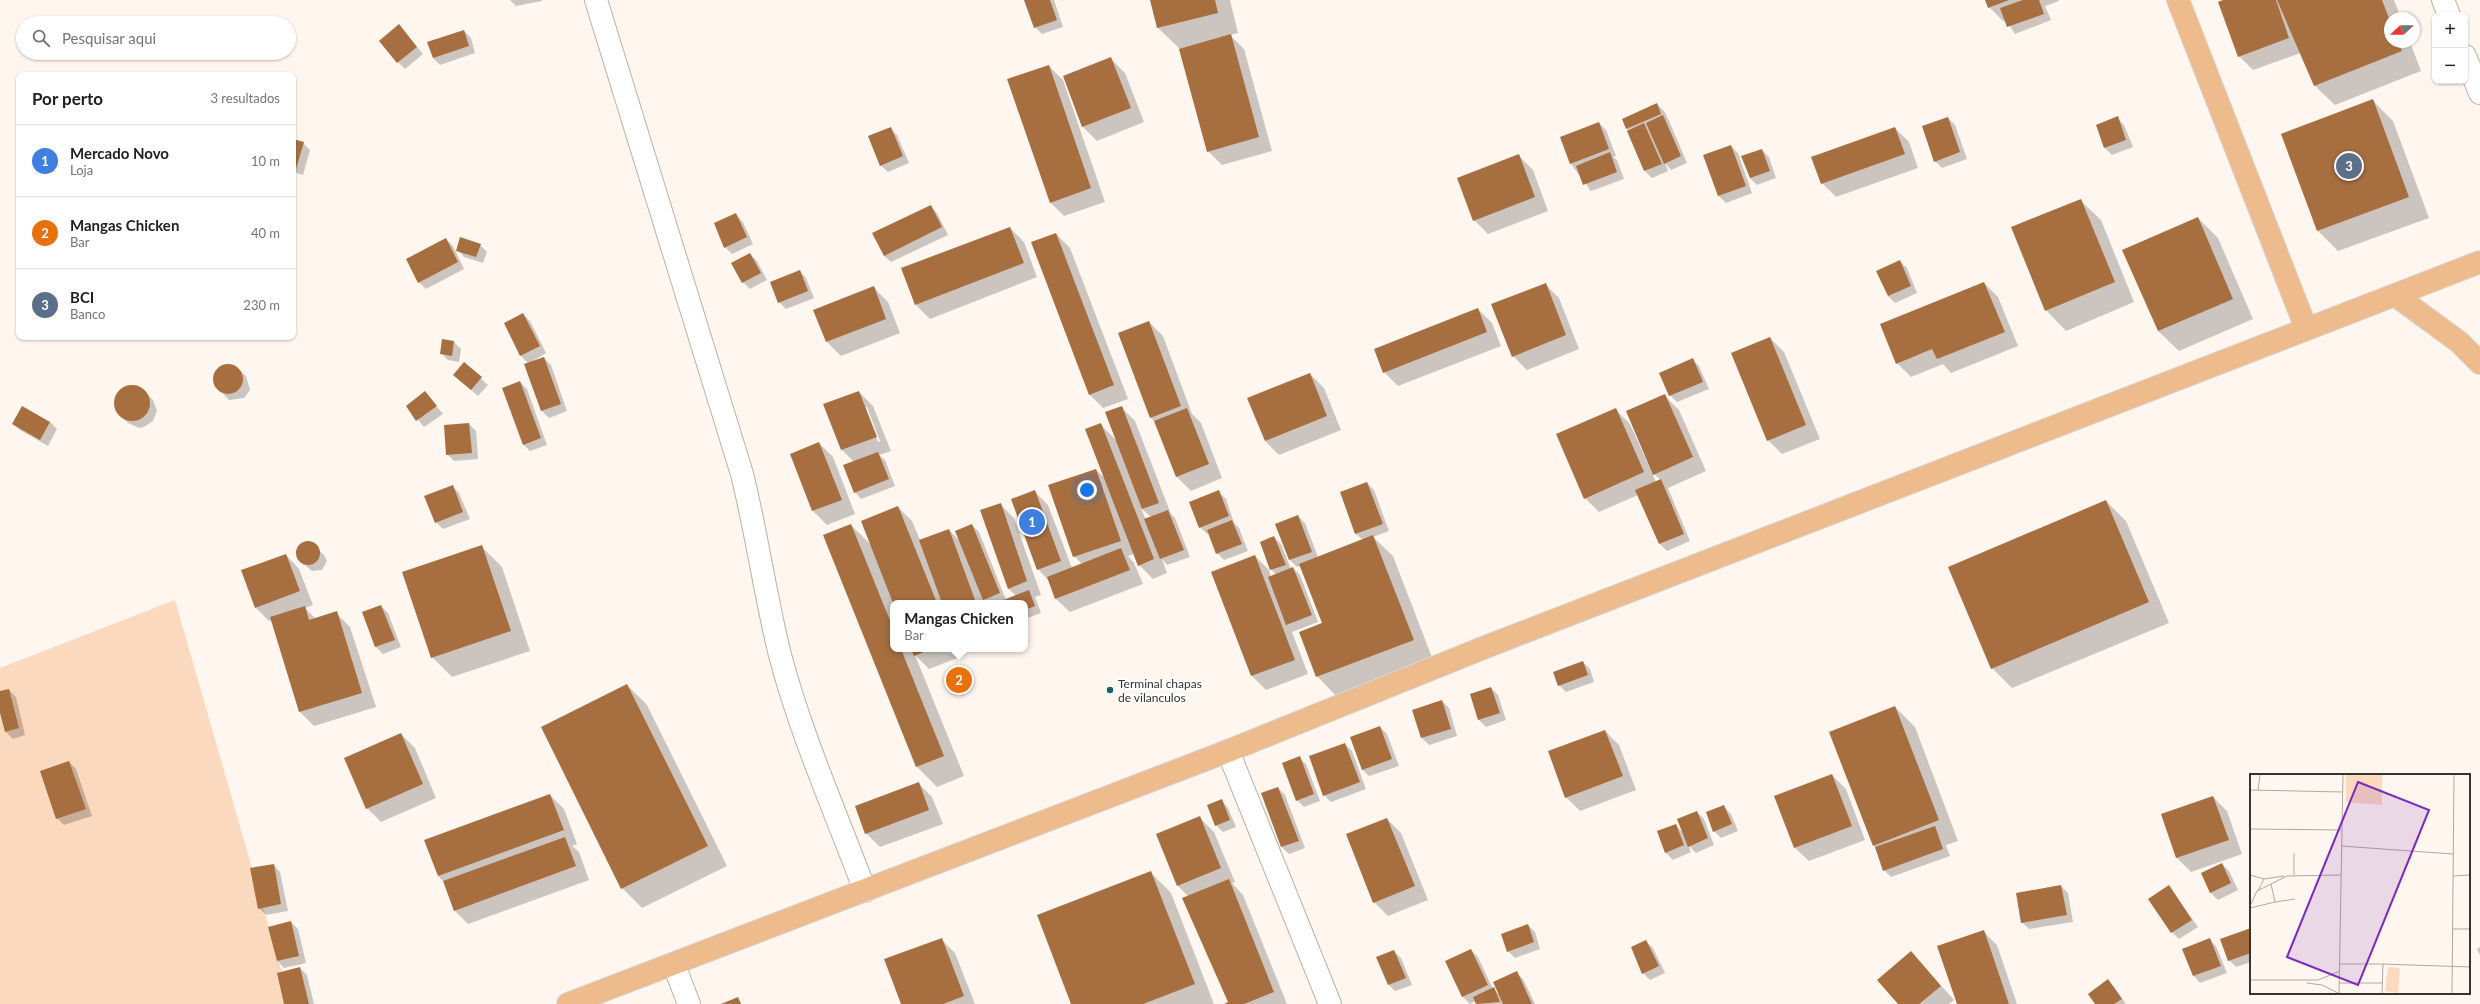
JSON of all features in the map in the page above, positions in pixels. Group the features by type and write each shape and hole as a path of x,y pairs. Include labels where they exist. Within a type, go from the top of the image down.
{"main road":[{"path":"2178,0 2306,328"},
{"path":"568,1004 674,965 1228,751 1488,646 2306,328 2480,262"},
{"path":"2395,295 2459,342 2480,363"}],"street":[{"path":"596,0 742,474 752,512 780,654 795,704 865,891"},
{"path":"2443,0 2448,12"},
{"path":"2468,63 2480,93"},
{"path":"1228,751 1330,1004"},
{"path":"674,965 689,1004"}],"shaded area":[{"path":"175,600 291,1004 0,1004 0,668"}],"building":[{"path":"1024,0 1050,0 1057,20 1034,28"},
{"path":"1150,0 1215,0 1218,13 1157,28"},
{"path":"1985,0 2009,0 1988,8"},
{"path":"2023,0 2039,0 2044,14 2007,27 2000,8"},
{"path":"2223,0 2276,0 2289,38 2238,57 2218,2"},
{"path":"2277,0 2382,0 2387,12 2384,12 2384,48 2401,48 2402,51 2314,86"},
{"path":"399,24 417,47 397,63 379,41"},
{"path":"464,30 469,46 433,58 427,42"},
{"path":"1231,34 1259,137 1207,152 1179,49"},
{"path":"1111,57 1131,108 1082,127 1063,76"},
{"path":"1049,65 1091,188 1050,203 1007,79"},
{"path":"2373,99 2409,197 2317,231 2281,134"},
{"path":"1657,103 1661,114 1626,129 1622,119"},
{"path":"1663,115 1681,156 1664,164 1646,123"},
{"path":"2118,116 2126,140 2104,148 2096,125"},
{"path":"1948,117 1960,152 1934,162 1922,126"},
{"path":"1599,122 1609,149 1570,164 1560,137"},
{"path":"1644,123 1662,164 1644,171 1627,131"},
{"path":"891,127 903,156 880,166 868,136"},
{"path":"1895,127 1905,154 1821,184 1811,157"},
{"path":"296,140 304,142 296,169"},
{"path":"1731,145 1746,186 1718,196 1703,155"},
{"path":"1762,149 1770,171 1750,178 1741,156"},
{"path":"1610,152 1617,172 1583,185 1576,166"},
{"path":"1519,154 1535,197 1473,221 1457,178"},
{"path":"2081,199 2115,282 2045,311 2011,227"},
{"path":"931,205 942,227 884,256 872,233"},
{"path":"736,213 747,237 724,248 714,223"},
{"path":"2198,217 2233,299 2158,331 2122,250"},
{"path":"1010,227 1024,263 915,305 901,268"},
{"path":"1056,233 1114,385 1089,395 1031,242"},
{"path":"460,237 481,244 476,257 456,251"},
{"path":"446,238 458,262 418,283 406,259"},
{"path":"750,253 761,273 742,283 731,263"},
{"path":"1900,260 1911,286 1888,296 1876,271"},
{"path":"800,270 808,291 778,303 770,282"},
{"path":"1984,282 2005,332 1937,359 1932,349 1896,364 1880,324"},
{"path":"1546,283 1566,335 1512,357 1491,304"},
{"path":"874,286 886,319 826,342 813,310"},
{"path":"1478,308 1487,332 1383,373 1374,349"},
{"path":"523,313 540,346 520,356 504,323"},
{"path":"1149,321 1181,406 1150,418 1118,333"},
{"path":"1770,337 1806,425 1767,441 1731,353"},
{"path":"442,339 454,341 452,356 440,354"},
{"path":"544,357 561,404 541,411 524,364"},
{"path":"1693,358 1703,382 1669,396 1659,373"},
{"path":"464,362 482,377 471,390 453,375"},
{"path":"228,364 239,368 243,379 239,390 228,394 217,390 213,379 217,368"},
{"path":"1310,373 1327,416 1265,441 1247,398"},
{"path":"520,381 541,438 523,445 502,388"},
{"path":"136,385 145,390 149,396 149,410 145,416 136,421 128,421 119,416 115,410 114,399 119,390 125,386"},
{"path":"425,391 437,406 416,421 406,406"},
{"path":"859,391 877,437 841,450 823,404"},
{"path":"1665,394 1693,457 1653,475 1626,411"},
{"path":"22,406 50,422 40,440 12,424"},
{"path":"1122,406 1159,503 1142,509 1105,412"},
{"path":"1187,408 1209,464 1176,477 1154,421"},
{"path":"1616,408 1644,472 1584,499 1556,434"},
{"path":"469,423 472,453 446,455 444,425"},
{"path":"1101,423 1154,559 1138,566 1085,429"},
{"path":"819,442 842,500 812,511 790,454"},
{"path":"878,452 889,479 854,493 843,465"},
{"path":"1096,469 1121,541 1073,557 1048,485"},
{"path":"1661,479 1684,534 1659,544 1635,490"},
{"path":"1367,482 1383,524 1355,534 1340,492"},
{"path":"453,485 463,512 435,523 424,496"},
{"path":"1035,490 1061,561 1037,570 1011,499"},
{"path":"1219,490 1229,516 1199,528 1189,502"},
{"path":"2106,500 2149,602 1991,669 1948,567"},
{"path":"1001,503 1027,581 1008,589 980,510"},
{"path":"898,506 936,600 892,600 861,521"},
{"path":"1168,510 1184,550 1160,559 1144,519"},
{"path":"1298,515 1312,552 1289,560 1275,524"},
{"path":"1232,520 1242,544 1216,554 1207,530"},
{"path":"851,524 890,621 890,652 902,652 944,756 916,767 823,535"},
{"path":"972,524 1000,593 983,600 955,531"},
{"path":"949,529 975,600 941,600 919,540"},
{"path":"1373,535 1414,640 1316,677 1299,632 1322,623 1299,564"},
{"path":"1274,536 1286,565 1270,570 1260,542"},
{"path":"308,541 313,542 319,548 319,558 313,564 308,565 303,564 297,558 296,553 297,548 303,542"},
{"path":"482,545 511,631 431,658 402,572"},
{"path":"1121,548 1130,570 1055,599 1047,577"},
{"path":"286,554 300,591 255,608 241,570"},
{"path":"1255,555 1295,660 1251,676 1211,572"},
{"path":"1293,567 1312,615 1286,625 1268,577"},
{"path":"1029,590 1035,606 1028,609 1028,600 1004,600"},
{"path":"381,605 395,640 375,647 362,612"},
{"path":"305,606 309,620 337,611 362,693 299,712 270,617"},
{"path":"912,652 924,652 914,656"},
{"path":"1583,661 1588,675 1558,686 1553,672"},
{"path":"627,684 708,846 621,889 541,727"},
{"path":"1491,687 1500,713 1478,720 1470,694"},
{"path":"9,689 19,728 5,732 0,713 0,691"},
{"path":"1442,700 1451,729 1421,738 1412,710"},
{"path":"1895,706 1939,820 1873,846 1829,732"},
{"path":"1380,726 1392,759 1362,770 1350,737"},
{"path":"1605,730 1623,776 1565,798 1548,751"},
{"path":"401,733 423,784 366,809 344,758"},
{"path":"1345,743 1360,782 1323,796 1309,756"},
{"path":"1300,756 1314,794 1296,801 1282,763"},
{"path":"69,761 86,809 56,819 40,771"},
{"path":"1832,774 1852,826 1794,848 1774,796"},
{"path":"919,782 929,810 865,834 855,806"},
{"path":"1278,787 1299,841 1281,847 1261,793"},
{"path":"550,794 564,830 438,876 424,840"},
{"path":"2213,796 2229,840 2176,858 2161,814"},
{"path":"1222,799 1230,820 1215,826 1207,805"},
{"path":"1724,805 1732,824 1713,832 1706,812"},
{"path":"1697,811 1708,838 1688,847 1677,819"},
{"path":"1200,816 1221,868 1177,886 1156,834"},
{"path":"1387,818 1415,886 1373,903 1346,834"},
{"path":"1676,824 1684,845 1665,853 1657,831"},
{"path":"1935,826 1943,849 1883,871 1875,847"},
{"path":"565,837 576,866 454,911 443,881"},
{"path":"2222,863 2231,883 2210,893 2201,873"},
{"path":"274,864 281,904 258,909 250,868"},
{"path":"1151,871 1195,984 1143,1004 1071,1004 1037,915"},
{"path":"1229,879 1274,992 1244,1004 1224,1004 1228,1002 1182,898"},
{"path":"2061,885 2067,915 2021,923 2016,893"},
{"path":"2169,885 2192,920 2171,933 2148,899"},
{"path":"291,921 299,956 277,961 268,927"},
{"path":"1528,924 1534,942 1507,952 1501,934"},
{"path":"2250,928 2250,953 2228,961 2220,939"},
{"path":"1984,930 2009,1004 1957,1004 1937,946"},
{"path":"942,938 964,996 943,1004 901,1004 884,959"},
{"path":"2210,938 2221,966 2193,976 2182,949"},
{"path":"1646,940 1659,966 1642,974 1631,947"},
{"path":"1471,949 1488,985 1462,997 1445,961"},
{"path":"1394,950 1406,978 1388,985 1376,957"},
{"path":"1911,951 1941,986 1919,1004 1898,1004 1877,980"},
{"path":"300,967 309,1004 284,1004 277,973"},
{"path":"1517,971 1532,1004 1503,1004 1493,982"},
{"path":"2108,979 2122,999 2114,1004 2095,1004 2088,994"},
{"path":"1494,987 1500,1002 1476,1004 1473,997"},
{"path":"738,997 741,1004 721,1004"}],"place":[{"name":"BCI","path":"2349,166"},
{"name":"Mercado Novo","path":"1032,522"},
{"name":"Mangas Chicken","path":"959,680"},
{"name":"Terminal chapas de vilanculos","path":"1110,690"}]}
